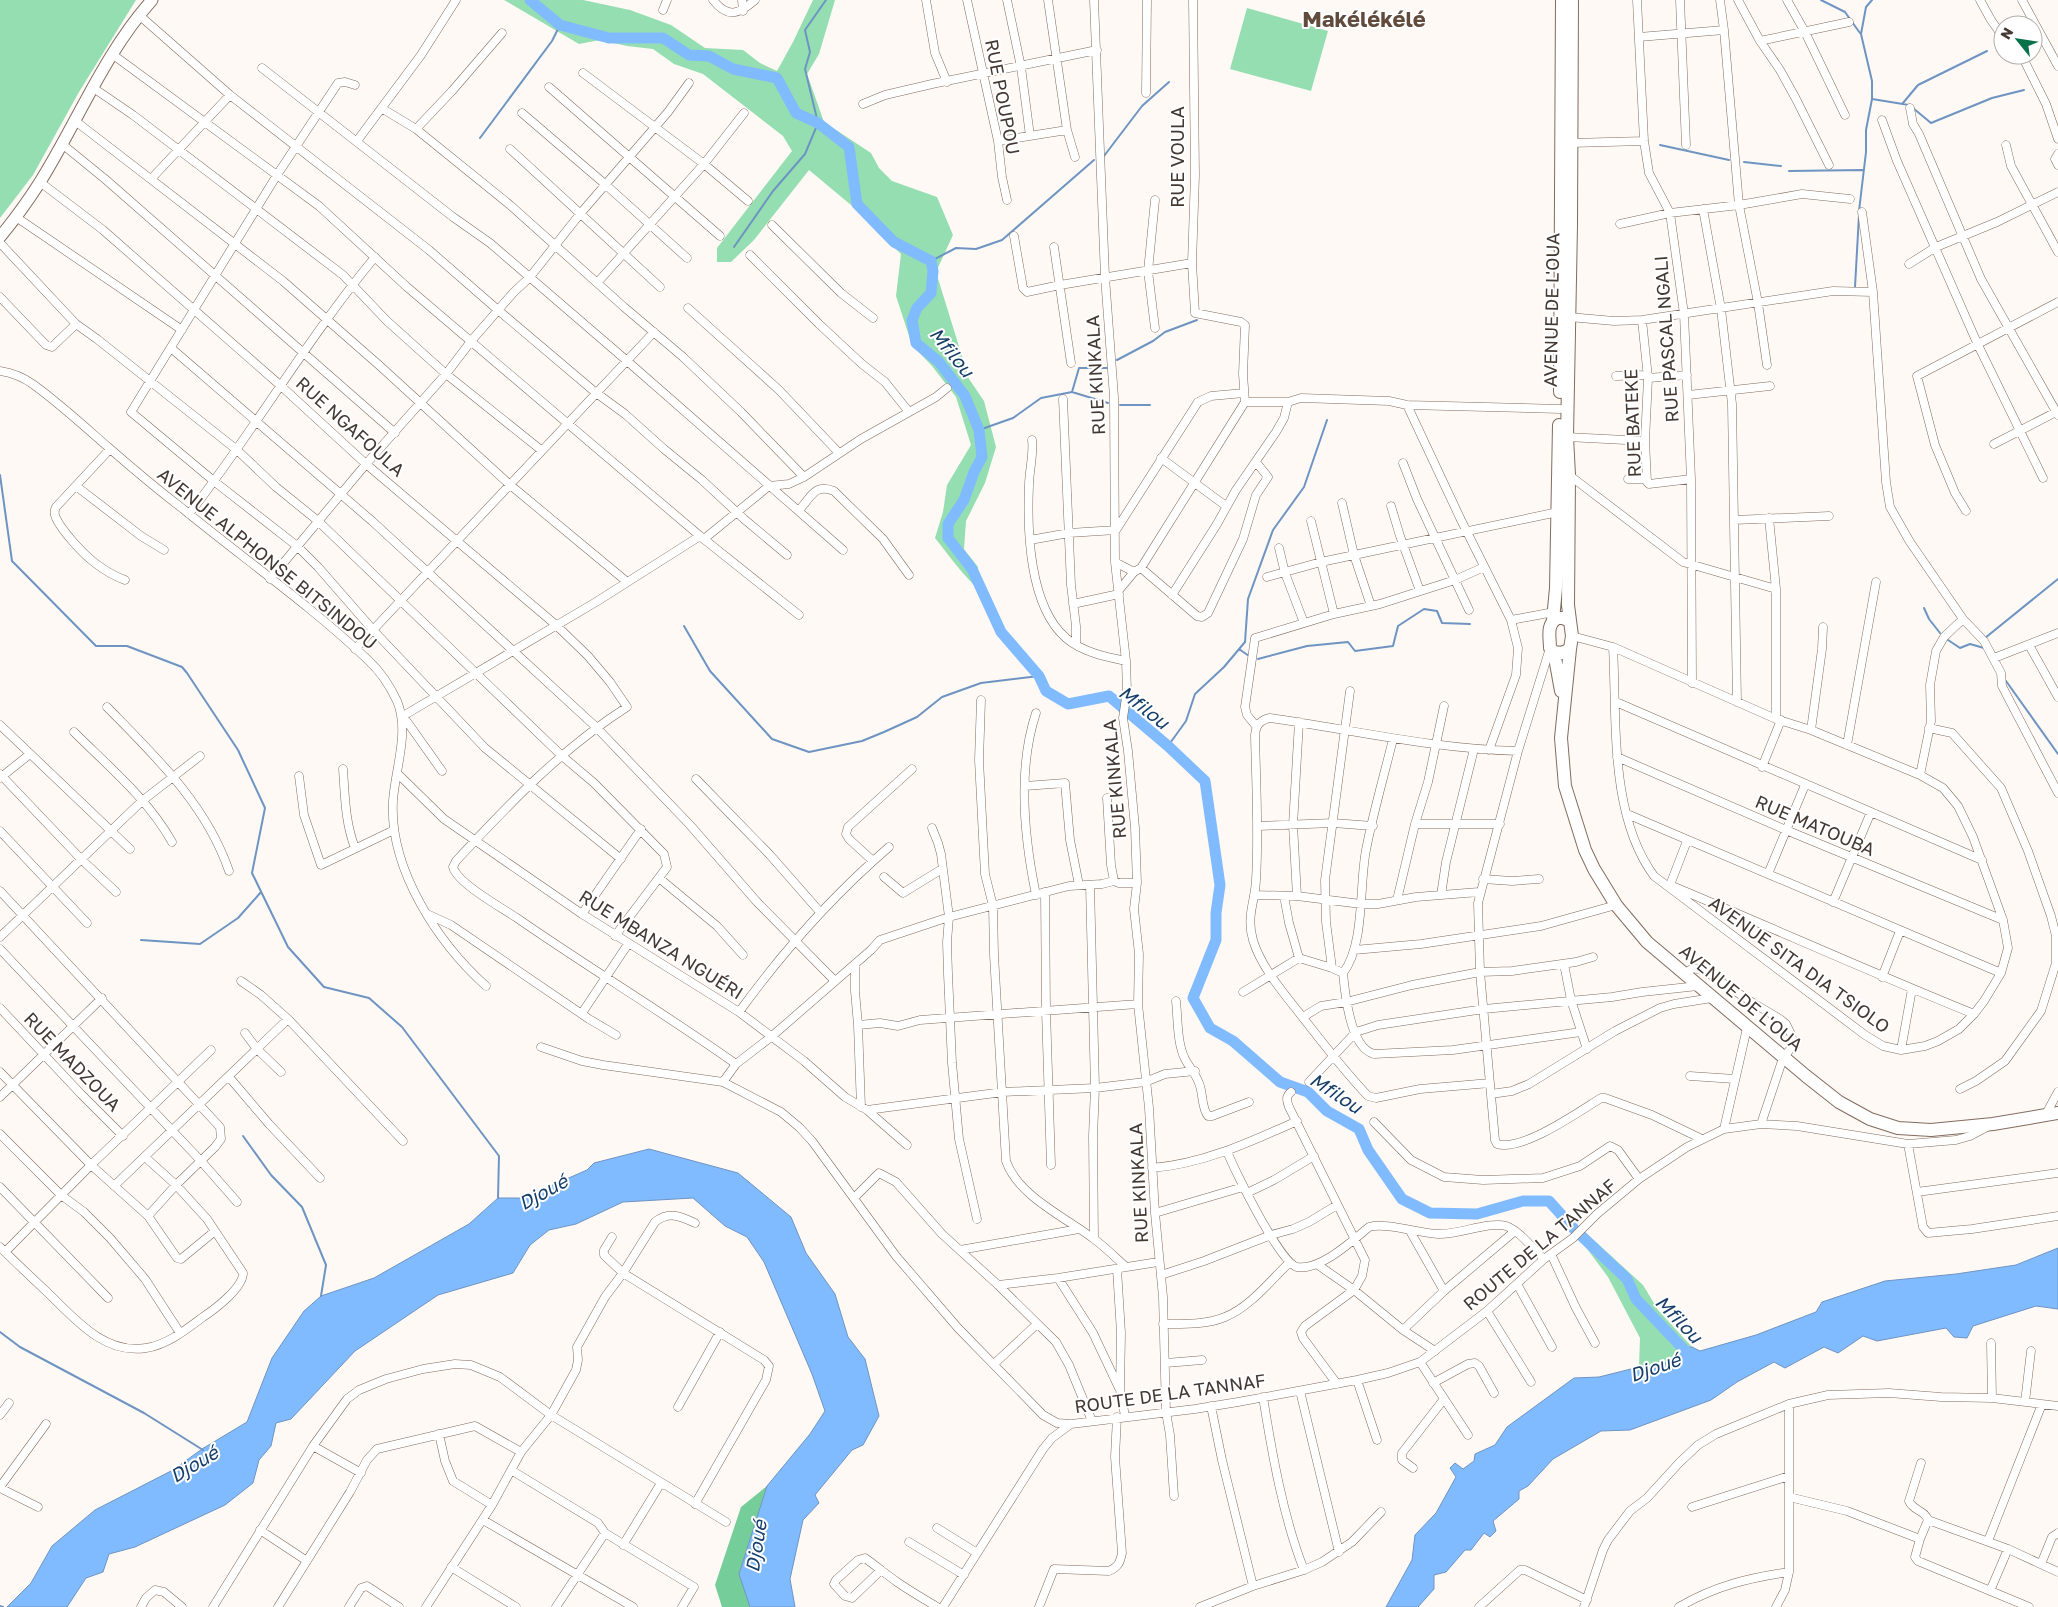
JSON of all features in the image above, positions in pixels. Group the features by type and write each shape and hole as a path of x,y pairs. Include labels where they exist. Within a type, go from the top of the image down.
{"main road":[{"name":"AVENUE DE L'OUA","path":"1562,0 1558,512 1556,588 1549,634 1563,704"},
{"name":"AVENUE DE L'OUA","path":"1572,0 1567,437 1568,599 1571,642 1563,704 1561,738 1565,786 1585,850 1616,905 1647,942 1783,1058 1853,1111 1883,1124 1914,1131 1954,1129 2052,1114"},
{"path":"1553,616 1570,621"},
{"path":"1552,650 1562,653 1571,642"}],"street":[{"path":"0,238 40,182 112,54 139,14 152,0"},
{"path":"357,141 383,109 456,0"},
{"path":"663,10 667,0"},
{"path":"713,0 723,10 734,13 744,10 755,0"},
{"path":"742,0 744,10"},
{"path":"926,0 935,53 947,82"},
{"name":"RUE POUPOU","path":"967,0 998,141 1007,200"},
{"path":"1007,0 1021,67 1030,136"},
{"path":"1048,0 1067,130 1075,156"},
{"name":"RUE KINKALA","path":"1094,0 1105,278 1114,397 1115,562 1126,661 1123,718 1135,828 1137,882 1134,909 1139,954 1138,1004 1150,1116 1166,1363 1166,1412 1170,1434 1174,1496"},
{"path":"1146,93 1147,0"},
{"name":"RUE VOULA","path":"1193,0 1194,176 1192,263 1195,313 1241,322 1245,325 1244,393"},
{"name":"RUE PASCAL NGALI","path":"1637,0 1644,141 1649,173 1670,213 1684,314 1691,479 1692,683"},
{"path":"1680,0 1686,145"},
{"path":"1720,0 1739,205 1758,302 1767,366"},
{"path":"1738,0 1760,41 1796,99 1829,165"},
{"path":"1787,0 1805,32 1845,114"},
{"path":"1980,0 1993,23"},
{"path":"2022,0 2058,66"},
{"path":"139,14 230,95 401,227 702,480 736,513 787,555"},
{"path":"1760,41 1848,22"},
{"path":"1639,37 1724,30"},
{"path":"416,129 502,33"},
{"path":"863,104 885,95 932,84 1097,50"},
{"path":"112,54 319,206 375,257 702,538 799,615"},
{"path":"2026,65 2046,104 2058,140"},
{"path":"262,68 453,218 490,243 843,550"},
{"path":"583,73 704,164 748,201"},
{"path":"355,86 345,82 338,83 277,175 131,412 215,482 297,546 323,572 373,630 436,698 485,748 621,859"},
{"path":"270,578 366,464 446,374 472,340 530,277 580,214 656,127 688,83"},
{"path":"92,87 299,240 352,284 387,321 446,374 541,450"},
{"path":"549,87 720,236"},
{"path":"151,179 230,95"},
{"path":"1910,108 1914,129 1919,134 1944,189 1962,238 2008,329 2057,413 1994,444"},
{"path":"383,109 416,129 510,205 654,332 741,412 804,477"},
{"path":"522,114 606,185 687,258"},
{"path":"597,283 704,164 744,114"},
{"path":"74,120 283,281 509,484 626,581"},
{"path":"1882,120 1897,161 1978,345 2042,478"},
{"path":"998,141 1067,130"},
{"path":"1571,143 1644,141"},
{"path":"62,144 105,179 395,433"},
{"path":"2006,145 2011,166 2058,252"},
{"path":"510,149 660,287"},
{"path":"2058,154 2056,159 2058,165"},
{"name":"RUE NGAFOULA","path":"40,182 103,230 281,386 366,464 556,625 588,656 610,682 627,707 596,728"},
{"path":"1909,264 1936,247 1962,238 2058,192"},
{"path":"1620,224 1670,213 1739,205 1802,194 1850,199"},
{"path":"1155,200 1148,271 1155,328"},
{"path":"1703,209 1721,309 1730,390 1736,702"},
{"path":"1862,212 1872,292 1886,482 1890,508 1910,542 1963,619 1984,641 1994,658 2001,674 2002,686 2058,794"},
{"path":"16,217 114,286 182,330"},
{"path":"772,225 841,294 873,318"},
{"path":"1014,236 1025,291 1192,263"},
{"path":"0,243 76,324 97,338 237,450 276,487 318,521 477,672 561,755 594,783 664,854 667,867 615,936"},
{"path":"1054,247 1071,363"},
{"path":"750,255 819,324 884,382 909,412"},
{"path":"189,514 215,482 352,284 375,257"},
{"path":"1569,317 1614,321 1642,320 1832,291 1872,292"},
{"path":"0,297 46,345 52,346 76,324"},
{"path":"1966,511 1935,445 1917,376 2058,302"},
{"path":"688,308 779,390 839,453"},
{"name":"RUE BATEKE","path":"1642,320 1648,377 1647,478 1649,484 1691,479"},
{"path":"355,648 595,392 654,332"},
{"path":"171,348 341,494 596,728 690,825 757,902 835,981"},
{"name":"AVENUE ALPHONSE BITSINDOU","path":"0,371 15,373 33,384 189,514 355,648 383,677 402,716 393,800 394,830 402,864 427,914 468,970 486,986"},
{"path":"1616,376 1687,375"},
{"path":"1688,395 1770,386"},
{"path":"442,771 402,716 436,698 626,581 702,538 769,486 789,484 804,477 839,453 936,397 946,388"},
{"path":"1030,540 1069,533 1116,530 1198,402 1211,396 1244,393 1245,402 1141,568 1134,572 1119,592 1073,604"},
{"path":"1245,402 1288,402 1301,398 1389,401 1407,405 1560,409"},
{"path":"1063,399 1076,644"},
{"path":"1172,594 1217,524 1226,506 1284,418 1288,402"},
{"path":"1407,405 1466,531 1511,620 1518,648 1518,666 1489,750"},
{"path":"1567,437 1646,441"},
{"path":"1032,440 1029,486 1030,540 1037,588 1045,607 1066,639 1099,654 1126,661"},
{"path":"110,449 56,507 54,512 56,518 92,561 108,572 125,580"},
{"path":"1161,458 1226,506"},
{"path":"1141,568 1197,616 1202,617 1208,612 1243,539 1256,495 1268,477 1268,474 1256,462"},
{"path":"1403,463 1434,537 1469,610"},
{"path":"1568,475 1676,557 1692,564 1776,589"},
{"path":"1628,479 1647,478"},
{"path":"76,486 141,536 164,550"},
{"path":"799,510 818,489 823,488 834,491 884,539 909,575"},
{"path":"1342,503 1354,555 1371,606"},
{"path":"1391,506 1420,592"},
{"path":"1267,576 1434,537 1558,512"},
{"path":"1734,520 1829,516"},
{"path":"1762,767 1778,720 1776,589 1769,518"},
{"path":"1311,520 1334,614"},
{"path":"1280,548 1285,573 1304,623"},
{"path":"1115,562 1134,572"},
{"path":"1484,567 1455,580 1420,592 1334,614 1255,638 1245,707 1247,715 1256,726 1258,826 1255,895 1249,917 1253,941 1288,1001 1303,1017 1333,1058 1368,1096 1376,1098 1420,1089 1490,1084"},
{"path":"1847,745 1876,582"},
{"path":"1511,620 1553,616"},
{"path":"1920,775 1931,721 1930,685 1936,651 1944,637 1963,619"},
{"path":"1810,730 1822,649 1823,627"},
{"path":"1994,658 2058,634"},
{"name":"AVENUE SITA DIA TSIOLO","path":"1571,642 1613,647 1778,720 1810,730 1920,775 1943,788 1958,806 1982,860 2003,920 2008,948 2001,973 1984,1001 1959,1029 1925,1046 1901,1050 1883,1046 1865,1035 1654,876 1642,860 1627,814 1621,788 1617,757 1613,647"},
{"path":"2029,645 2058,697"},
{"path":"1552,650 1518,751 1500,824 1479,892 1477,918 1480,972 1497,1144 1503,1146 1550,1129 1605,1098 1652,1115 1702,1139"},
{"path":"1332,968 1325,899 1327,857 1350,691"},
{"path":"981,700 979,760 985,874 993,906 1006,1161 1010,1172 1030,1194 1094,1239 1126,1267"},
{"path":"1616,702 1762,767 1982,860"},
{"path":"1397,900 1415,824 1428,782 1444,706"},
{"path":"107,708 174,776 222,850 229,871"},
{"path":"1036,713 1026,749 1025,811 1030,866 1036,894"},
{"path":"1256,726 1270,718 1393,739 1436,743 1474,750 1518,751"},
{"path":"1297,896 1293,825 1299,722"},
{"path":"0,726 130,849"},
{"path":"596,728 561,755 529,784 456,860 453,867 454,872 474,888 605,978 736,1064"},
{"path":"1929,728 1952,734 2001,788 2028,851 2051,916 2056,936 2056,963 2041,1011 2005,1061 1976,1081 1960,1089"},
{"path":"74,732 142,801 164,828 172,842"},
{"path":"1393,739 1366,851 1354,950 1343,973 1348,1015 1367,1053 1453,1050 1581,1032"},
{"path":"1441,895 1446,862 1474,750"},
{"path":"30,754 1,776 81,859 116,892"},
{"path":"0,937 142,801 200,756"},
{"name":"RUE MATOUBA","path":"1617,757 1852,858 2003,920"},
{"path":"343,769 346,812 349,831 355,848"},
{"path":"873,860 848,838 846,834 848,827 912,769"},
{"name":"RUE MBANZA NGUÉRI","path":"397,773 444,818 615,936 739,1012 804,1061 845,1097 864,1108 907,1145"},
{"path":"299,776 304,815 321,865 394,830"},
{"path":"696,778 776,861 820,912"},
{"path":"1025,786 1065,783 1070,840 1079,885"},
{"path":"1768,874 1805,785"},
{"path":"1107,798 1111,865 1114,881"},
{"path":"1833,902 1871,812"},
{"path":"1627,814 1900,932 2001,973"},
{"path":"1258,826 1333,823 1373,826"},
{"path":"1415,824 1500,824"},
{"path":"932,828 938,842 949,917 947,942 959,1139 977,1219"},
{"path":"582,914 641,829"},
{"path":"0,832 87,923"},
{"path":"1670,885 1687,840"},
{"path":"739,1012 794,940 873,860 889,847"},
{"path":"884,877 903,893 942,869"},
{"path":"1654,876 1670,885 1835,954 1882,977 1974,1014"},
{"path":"658,878 717,926 743,954"},
{"path":"1483,879 1512,881 1539,879"},
{"path":"723,1082 736,1064 771,1037 880,940 949,917 1036,894 1079,885 1114,881 1119,883 1137,882"},
{"path":"1090,885 1095,1088 1093,1136 1094,1239"},
{"path":"0,891 201,1104 222,1130 221,1139 215,1147 176,1185 148,1216"},
{"path":"1045,892 1046,1011 1051,1164"},
{"path":"1255,895 1297,896 1361,904 1378,904 1397,900 1479,892"},
{"path":"1284,896 1298,958"},
{"path":"1354,950 1478,936 1541,926 1616,905"},
{"path":"427,914 451,925 616,1035"},
{"path":"1882,977 1900,932"},
{"path":"582,1014 628,944"},
{"path":"0,949 172,1130 237,1202"},
{"path":"1303,1017 1321,1006 1346,1002 1412,984 1480,972 1512,971 1564,964 1592,957"},
{"path":"1243,992 1298,958 1343,973"},
{"path":"855,964 855,991 864,1108 1003,1092 1095,1088 1145,1082 1165,1074 1194,1071"},
{"path":"1564,964 1571,1000 1587,1049"},
{"path":"1684,974 1693,968 1706,971 1786,1024 1793,1042 1783,1058 1761,1124"},
{"path":"241,981 261,995 288,1019 403,1141"},
{"path":"1308,1082 1356,1032 1404,1020 1484,1009 1612,997 1698,986"},
{"path":"1901,1050 1912,989"},
{"path":"0,1097 102,998"},
{"path":"1491,1094 1512,1092 1529,1084 1615,1032 1660,1008 1712,998"},
{"path":"1176,1001 1182,1050 1186,1061 1194,1071 1204,1099 1205,1112 1208,1116 1249,1102"},
{"path":"858,1025 880,1023 898,1026 920,1020 1138,1004"},
{"name":"RUE MADZOUA","path":"0,1008 123,1136"},
{"path":"114,1186 288,1019"},
{"path":"1724,1129 1747,1028"},
{"path":"245,1034 257,1049 281,1072"},
{"name":"ROUTE DE LA TANNAF","path":"541,1047 582,1061 723,1082 781,1112 799,1127 896,1256 958,1328 1043,1415 1057,1422 1071,1424 1211,1406 1300,1391 1388,1373 1420,1362 1487,1310 1639,1180 1687,1146 1724,1129 1761,1124 1797,1126 1908,1144 1956,1140 1970,1136 1993,1124"},
{"path":"145,1157 176,1185 208,1220 240,1268 243,1277 232,1293 206,1316 155,1346 144,1348 124,1346 98,1337 74,1320 3,1250 211,1050"},
{"path":"0,1072 91,1165 148,1216 178,1259 181,1259 215,1231"},
{"path":"1690,1076 1735,1078"},
{"path":"229,1077 269,1124 320,1178"},
{"path":"1291,1092 1287,1100 1365,1260 1362,1276 1354,1290 1305,1326 1301,1332 1303,1338 1337,1384"},
{"path":"2052,1114 2058,1092"},
{"path":"1152,1168 1184,1164 1227,1151 1297,1121"},
{"path":"1374,1122 1411,1160 1444,1177 1483,1180 1543,1178 1580,1166 1610,1146 1618,1150 1639,1180"},
{"path":"0,1134 61,1195 84,1212 110,1238 145,1279 180,1333"},
{"path":"1908,1144 1923,1227 1926,1232 2058,1216"},
{"path":"1227,1151 1235,1172 1271,1235 1289,1263 1296,1267 1318,1265 1369,1227 1378,1224 1410,1231 1439,1234 1465,1232 1495,1225 1506,1226 1515,1231 1544,1260"},
{"path":"1155,1213 1245,1190 1274,1180 1314,1156"},
{"path":"854,1198 879,1173 896,1182 942,1234 1056,1342 1069,1365 1092,1421"},
{"path":"1917,1192 2058,1173"},
{"path":"0,1187 108,1298"},
{"path":"1161,1274 1204,1261 1309,1222 1337,1205"},
{"path":"426,1607 451,1566 483,1520 521,1452 552,1415 576,1370 578,1360 577,1347 605,1297 623,1274 655,1222 662,1216 670,1214 681,1216 695,1223"},
{"path":"960,1250 1079,1229"},
{"path":"1410,1231 1444,1291"},
{"path":"1403,1330 1444,1291 1515,1231"},
{"path":"612,1237 604,1250 604,1255 623,1274 720,1332 764,1360 769,1366 766,1380 695,1504"},
{"path":"1551,1254 1576,1308 1595,1343"},
{"path":"998,1285 1058,1278 1158,1262"},
{"path":"1163,1324 1207,1321 1223,1318 1234,1313 1289,1263"},
{"path":"1318,1265 1354,1290 1403,1330 1435,1351"},
{"path":"1039,1607 1054,1569 1109,1571 1115,1569 1120,1563 1122,1553 1115,1457 1121,1417 1122,1333 1117,1269"},
{"path":"1058,1278 1093,1333 1120,1390"},
{"path":"1517,1284 1552,1347"},
{"path":"1487,1310 1531,1382"},
{"path":"994,1364 1037,1324"},
{"path":"678,1407 720,1332"},
{"path":"1991,1343 1992,1398"},
{"path":"2025,1402 2031,1350"},
{"path":"1166,1363 1202,1360"},
{"path":"1420,1362 1468,1435"},
{"path":"1433,1383 1468,1364 1475,1363 1479,1366 1494,1393"},
{"path":"212,1607 312,1446 347,1399 359,1390 423,1369 455,1364 471,1365 500,1377 552,1415 726,1522"},
{"path":"1358,1380 1377,1440"},
{"path":"1300,1391 1339,1552"},
{"path":"1479,1607 1520,1570 1525,1570 1586,1603 1602,1550 1630,1511 1647,1498 1698,1446 1716,1434 1789,1404 1828,1395 1869,1393 1992,1398 2058,1406"},
{"path":"1263,1397 1286,1512 1304,1570"},
{"path":"1413,1468 1402,1460 1402,1453 1444,1398"},
{"path":"0,1416 9,1403"},
{"path":"1776,1607 1785,1590 1789,1572 1789,1404"},
{"path":"1988,1541 2042,1404"},
{"path":"1211,1406 1222,1460 1253,1586"},
{"path":"38,1508 0,1487 46,1424"},
{"path":"943,1607 1043,1449 1052,1438 1071,1424"},
{"path":"278,1607 308,1561 367,1460 377,1449 475,1426 521,1452"},
{"path":"439,1434 444,1461 453,1481 492,1505"},
{"path":"312,1446 361,1473"},
{"path":"1921,1463 1909,1501 1912,1506 1926,1515 1928,1520 1988,1541 2058,1572"},
{"path":"512,1470 598,1523 605,1533 622,1545 694,1587 682,1607"},
{"path":"1692,1507 1789,1476"},
{"path":"622,1545 661,1483 664,1485"},
{"path":"1789,1497 1847,1511 1920,1538"},
{"path":"1200,1607 1253,1586 1304,1570 1339,1552 1365,1530 1381,1512"},
{"path":"483,1520 633,1607"},
{"path":"1928,1520 1920,1538 1915,1557 1916,1560 2029,1607"},
{"path":"937,1528 977,1553"},
{"path":"260,1530 308,1561"},
{"path":"556,1607 605,1533"},
{"path":"2041,1564 2052,1537 2058,1533"},
{"path":"909,1542 964,1575"},
{"path":"1990,1591 2008,1549"},
{"path":"881,1570 852,1598 845,1596 834,1584 836,1580 862,1558 881,1570 897,1582 937,1607"},
{"path":"451,1566 516,1607"},
{"path":"1679,1607 1704,1592 1789,1572"},
{"path":"349,1607 361,1588 367,1586 399,1607"},
{"path":"141,1607 146,1598 155,1590 164,1592 182,1607"},
{"path":"499,1607 504,1599"}],"green space":[{"path":"0,0 136,0 79,92 33,175 0,218"},
{"path":"504,0 583,0 630,10 671,25 705,48 743,50 760,63 777,71 813,0 835,0 819,54 807,74 824,122 871,153 879,168 892,181 937,197 953,235 936,272 969,379 984,401 996,447 985,483 966,521 964,549 978,567 974,585 935,538 943,512 947,485 971,445 956,397 932,366 912,345 896,296 901,254 851,205 809,170 754,240 731,262 717,262 717,248 792,151 783,136 703,74 674,64 653,49 600,40 579,44"},
{"path":"1247,8 1328,31 1311,91 1230,69"},
{"path":"1585,1232 1643,1285 1658,1310 1692,1347 1682,1350 1674,1358 1663,1364 1652,1367 1639,1367 1640,1338 1608,1277 1579,1238"},
{"path":"767,1486 739,1574 750,1607 722,1607 715,1585 741,1507"}],"water":[{"name":"Djoué","path":"649,1149 738,1173 791,1217 806,1253 835,1294 848,1337 865,1359 879,1416 863,1445 852,1450 815,1495 819,1503 803,1520 790,1579 795,1607 750,1607 739,1574 767,1486 810,1434 825,1411 812,1374 764,1262 747,1237 725,1226 693,1198 623,1202 576,1224 549,1230 530,1245 513,1273 438,1295 355,1351 291,1419 276,1423 271,1446 259,1460 253,1483 225,1505 135,1547 109,1554 103,1572 86,1578 67,1607 7,1607 31,1583 52,1546 95,1510 173,1470 202,1449 247,1422 272,1358 304,1311 321,1296 374,1278 469,1224 498,1198 523,1198 587,1170 594,1163"},
{"path":"2058,1248 2058,1309 2036,1306 1973,1326 1967,1338 1954,1337 1946,1328 1877,1341 1863,1336 1838,1353 1824,1347 1785,1368 1774,1362 1737,1382 1711,1400 1630,1430 1601,1431 1553,1459 1528,1486 1519,1491 1519,1499 1493,1521 1496,1531 1490,1537 1484,1533 1471,1550 1465,1550 1446,1572 1434,1575 1434,1589 1418,1607 1386,1607 1412,1560 1415,1535 1436,1513 1456,1477 1450,1468 1455,1463 1463,1469 1474,1461 1475,1454 1495,1445 1507,1427 1574,1378 1599,1377 1639,1367 1656,1368 1672,1360 1676,1352 1683,1348 1692,1347 1700,1351 1756,1335 1816,1312 1822,1302 1885,1281 1956,1274 2016,1265"}],"waterway":[{"name":"Mfilou","path":"530,0 560,25 609,38 663,38 689,55 709,56 733,69 777,78 796,113 818,123 849,147 857,204 894,242 931,261 933,271 931,293 917,308 912,320 916,343 939,362 965,396 979,430 982,457 974,472 964,500 948,524 948,538 972,569 1001,632 1039,676 1046,691 1068,704 1109,696 1168,746 1205,781 1220,885 1216,913 1216,940 1193,998 1210,1028 1233,1041 1280,1082 1308,1092 1327,1111 1359,1129 1368,1150 1402,1199 1430,1213 1477,1214 1523,1201 1549,1201 1575,1230 1627,1279 1636,1299 1693,1359"},
{"path":"734,247 773,191 805,154 818,123 805,69 810,52 805,30 826,0"},
{"path":"1821,0 1845,12 1850,19"},
{"path":"1859,211 1866,152 1866,130 1872,99 1872,81 1861,34 1866,7 1872,0"},
{"path":"1852,22 1860,33"},
{"path":"480,138 552,41 560,25"},
{"path":"1903,103 1918,85 1987,51"},
{"path":"1104,156 1142,106 1169,82"},
{"path":"1913,108 1931,123 1992,98 2024,90"},
{"path":"1872,99 1909,105"},
{"path":"1660,145 1729,160"},
{"path":"931,261 956,248 976,249 1002,240 1094,160"},
{"path":"1744,162 1781,166"},
{"path":"1789,171 1863,170"},
{"path":"1855,287 1859,215"},
{"path":"1117,360 1153,341 1165,332 1197,320"},
{"path":"979,430 1013,418 1041,398 1072,392 1079,368 1107,368"},
{"path":"1072,392 1108,403"},
{"path":"1120,405 1150,405"},
{"path":"1168,746 1186,721 1195,694 1224,667 1245,642 1248,599 1273,530 1304,487 1327,420"},
{"path":"0,475 12,561 96,646 127,646 182,667 187,673 238,750 265,808 252,873 288,947 324,987 369,998 402,1027 499,1156 498,1198"},
{"path":"1985,638 2058,579"},
{"path":"1924,608 1929,619 1940,633"},
{"path":"1258,659 1307,646 1348,642 1355,651 1393,646 1398,626 1424,609 1437,611 1442,623 1470,624"},
{"path":"684,626 710,671 772,739 809,752 862,741 917,717 942,697 981,683 1039,676"},
{"path":"1948,640 1960,648 1970,644 1984,648"},
{"path":"1239,649 1249,656"},
{"path":"2006,681 2058,754"},
{"path":"141,940 200,944 238,918 261,892"},
{"path":"243,1136 271,1175 302,1207 326,1265 321,1296"},
{"name":"Djoué","path":"0,1332 20,1347 144,1413 203,1450"}],"district":[{"name":"Makélékélé","path":"1364,19"}]}
